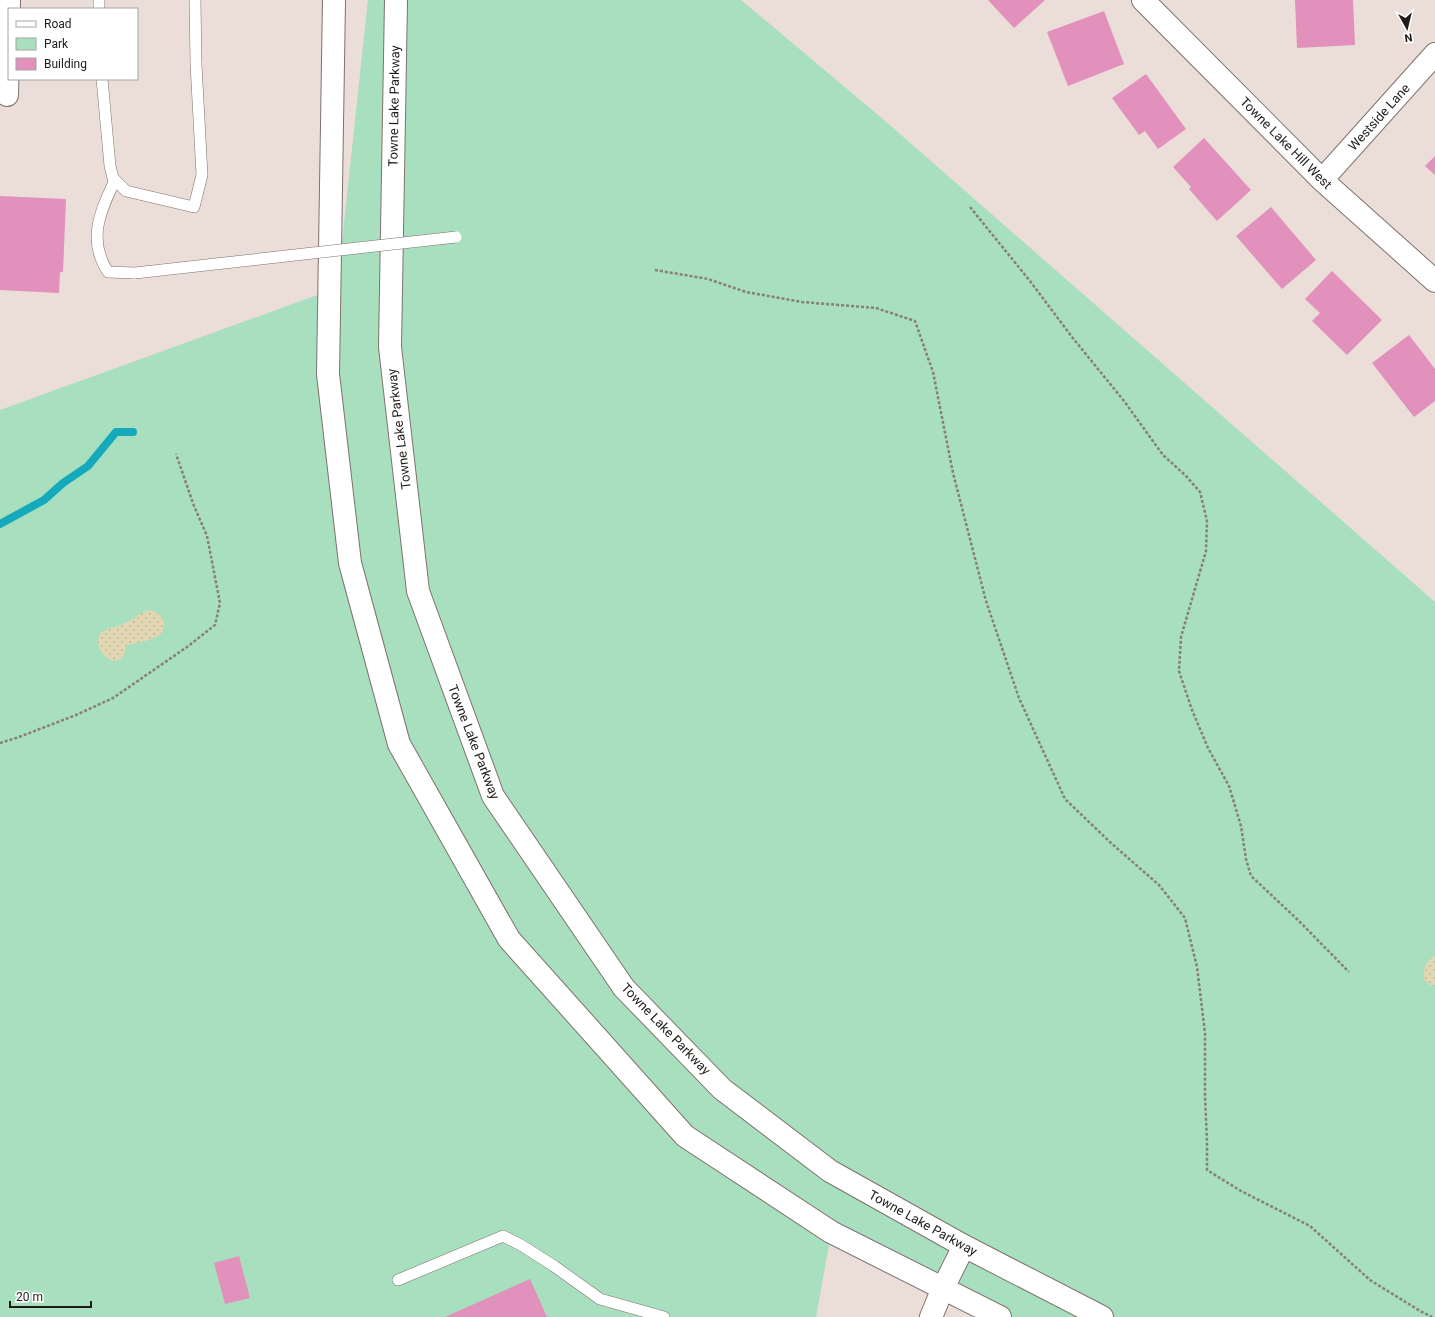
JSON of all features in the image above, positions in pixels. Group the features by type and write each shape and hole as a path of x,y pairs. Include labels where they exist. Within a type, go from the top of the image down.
{"main road":[{"path":"334,0 328,374 350,563 399,744 509,939 685,1136 831,1232 1000,1317"},
{"name":"Towne Lake Parkway","path":"396,0 390,347 418,591 492,796 624,988 722,1088 830,1171 964,1246 1102,1317"},
{"name":"Towne Lake Hill West","path":"1143,0 1322,180 1435,281"},
{"path":"7,95 6,56 8,19"},
{"name":"Westside Lane","path":"1322,180 1435,54"},
{"path":"931,1317 943,1288 964,1246"}],"lane":[{"path":"102,80 110,166 115,180 126,191 194,208 202,175 196,64 195,0"},
{"path":"115,180 102,207 96,235 103,263 108,272 135,273 456,237"},
{"path":"398,1280 503,1236 528,1249 600,1299 664,1317"}],"path":[{"path":"970,207 1124,401 1164,455 1186,475 1200,492 1207,521 1206,551 1181,637 1179,671 1192,710 1208,748 1229,786 1241,826 1246,859 1251,876 1298,920 1349,972"},
{"path":"655,270 708,279 746,292 802,302 876,308 915,321 933,372 952,473 986,601 1019,698 1065,800 1110,843 1159,885 1185,918 1197,967 1205,1033 1207,1170 1241,1191 1310,1226 1370,1280 1432,1317"},
{"path":"0,743 76,715 113,698 187,647 215,625 220,603 207,536 194,506 176,454"}],"green space":[{"path":"368,0 741,0 884,120 1435,602 1435,1317 1007,1317 831,1234 816,1317 0,1317 0,410 337,288"}],"sand":[{"path":"151,610 159,615 164,622 164,628 157,637 126,646 125,654 116,661 104,655 99,647 98,641 100,633"},
{"path":"1435,956 1435,986 1430,985 1424,980 1424,969 1427,963"}],"building":[{"path":"988,0 1045,0 1014,28"},
{"path":"1295,0 1353,0 1355,45 1297,48"},
{"path":"1104,11 1124,64 1068,86 1047,32"},
{"path":"1146,74 1186,129 1158,149 1145,131 1139,135 1112,98"},
{"path":"1204,138 1251,190 1217,221 1189,189 1191,187 1173,167"},
{"path":"1435,156 1435,175 1425,166"},
{"path":"0,196 66,199 63,272 60,272 59,293 0,290"},
{"path":"1271,207 1316,260 1282,289 1236,236"},
{"path":"1332,271 1382,320 1347,355 1312,321 1320,313 1305,299"},
{"path":"1409,335 1435,369 1435,401 1414,417 1372,363"},
{"path":"239,1256 250,1298 225,1304 214,1263"},
{"path":"530,1279 547,1317 445,1317"}],"waterway":[{"path":"0,524 44,500 63,483 88,466 116,432 133,432"}]}
